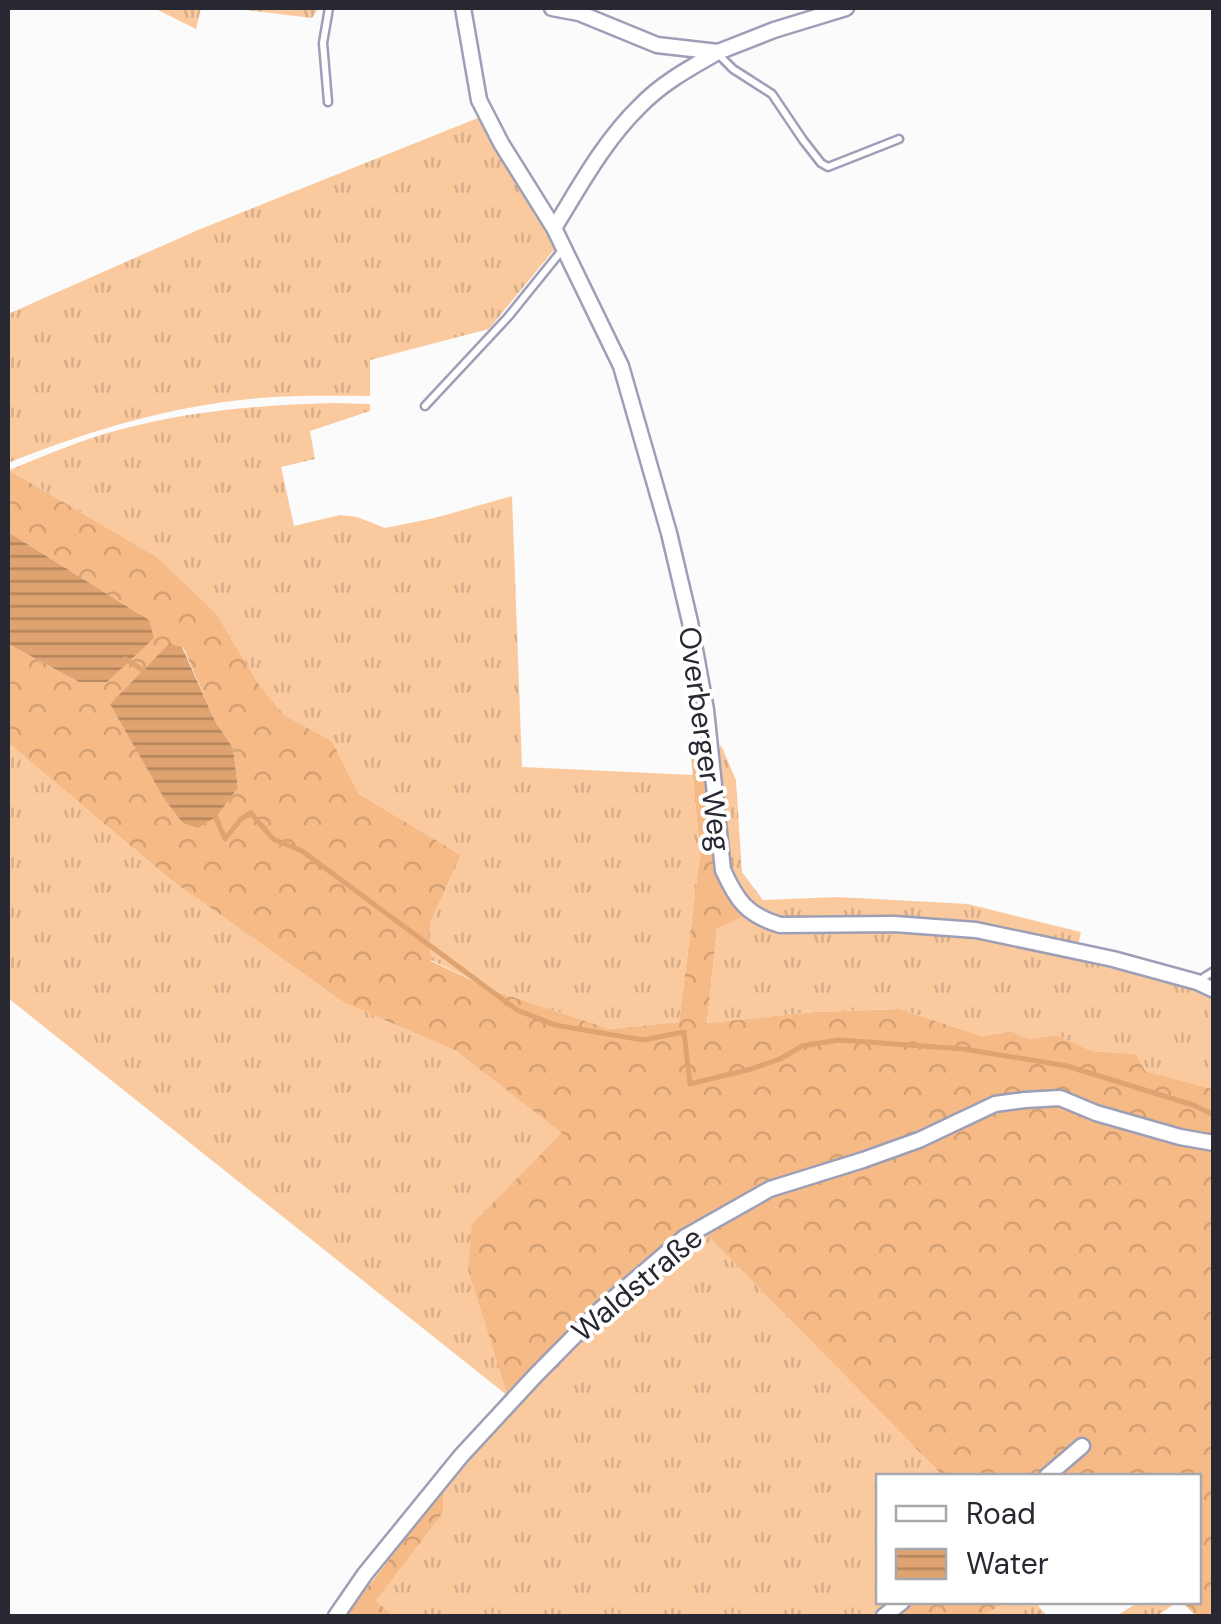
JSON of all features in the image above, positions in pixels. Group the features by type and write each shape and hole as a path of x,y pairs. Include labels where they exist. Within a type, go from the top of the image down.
{"street":[{"name":"Overberger Weg","path":"463,8 480,100 501,143 554,228 622,366 690,622 706,710 723,870 734,894 748,911 780,925 894,924 976,930 1113,959 1214,990"},
{"path":"552,8 579,13 657,45 718,52"},
{"path":"554,228 607,143 641,104 675,77 718,52 846,8"},
{"name":"Waldstraße","path":"336,1616 461,1456 601,1309 686,1237 770,1189 919,1140 995,1104 1024,1100 1060,1098 1096,1114 1214,1143"},
{"path":"1049,1474 1082,1446"}],"lane":[{"path":"328,102 324,42 329,8"},
{"path":"718,52 733,69 772,94 803,140 828,167 899,139"},
{"path":"426,406 508,318 564,248"},
{"path":"1196,982 1214,970"}],"green space":[{"path":"154,8 201,8 196,29"},
{"path":"230,8 319,8 312,18"},
{"path":"483,116 557,246 489,329 370,360 370,396 275,397 196,406 101,430 8,463 8,314 198,230"},
{"path":"370,404 370,411 310,431 315,459 281,467 294,526 340,515 385,528 512,496 522,767 693,775 700,854 679,1022 610,1029 492,990 431,960 430,923 461,855 359,794 332,741 284,715 258,683 216,613 157,557 9,470 90,438 145,423 224,410"},
{"path":"9,470 157,557 216,613 258,683 284,715 332,741 359,794 461,855 430,923 431,961 492,990 610,1029 679,1022 700,854 691,754 709,755 721,871 747,915 717,928 707,1023 814,1012 899,1009 982,1036 1011,1031 1029,1039 1056,1035 1092,1051 1136,1054 1145,1071 1213,1089 1213,1141 1059,1096 1024,1099 917,1139 768,1187 683,1236 508,1396 468,1269 472,1224 562,1133 456,1051 343,1002 171,880 8,743 8,644 79,682 149,620 8,532","holes":["183,647 215,721 233,748 238,788 217,816 131,739 110,704"]},
{"path":"8,743 171,880 343,1002 456,1051 563,1133 472,1225 508,1396 8,998"},
{"path":"721,745 736,780 742,872 763,900 837,897 968,904 1081,932 1078,946 979,927 781,921 751,908 728,869 716,755"},
{"path":"747,915 761,922 977,933 1112,962 1213,994 1213,1089 1144,1071 1136,1054 1092,1051 1056,1035 1029,1039 1011,1031 982,1036 899,1009 814,1012 707,1023 717,927"},
{"path":"1060,1101 1213,1145 1213,1611 1208,1616 1196,1616 1184,1604 1201,1604 1201,1474 1066,1474 1063,1470 1089,1449 1080,1439 1039,1474 941,1474 703,1231 771,1192 996,1106"},
{"path":"703,1231 941,1474 876,1474 876,1604 892,1604 877,1616 394,1616 376,1601 443,1513 444,1489 535,1380 603,1312"},
{"path":"444,1489 443,1513 376,1601 394,1616 345,1616"},
{"path":"909,1604 1003,1604 983,1616 894,1616"},
{"path":"1003,1604 1037,1604 1047,1616 983,1616"},
{"path":"1136,1604 1174,1604 1157,1616 1116,1616"}],"water":[{"path":"8,532 149,620 154,638 107,682 79,682 8,644"},
{"path":"169,644 182,647 215,721 233,748 238,788 217,816 198,828 183,823 165,800 110,704"}],"waterway":[{"path":"125,659 146,672"},
{"path":"213,811 225,839 251,813 273,839 302,851 517,1010 555,1025 643,1040 684,1032 690,1084 751,1069 802,1046 839,1040 964,1049 1067,1066 1214,1115"}]}
